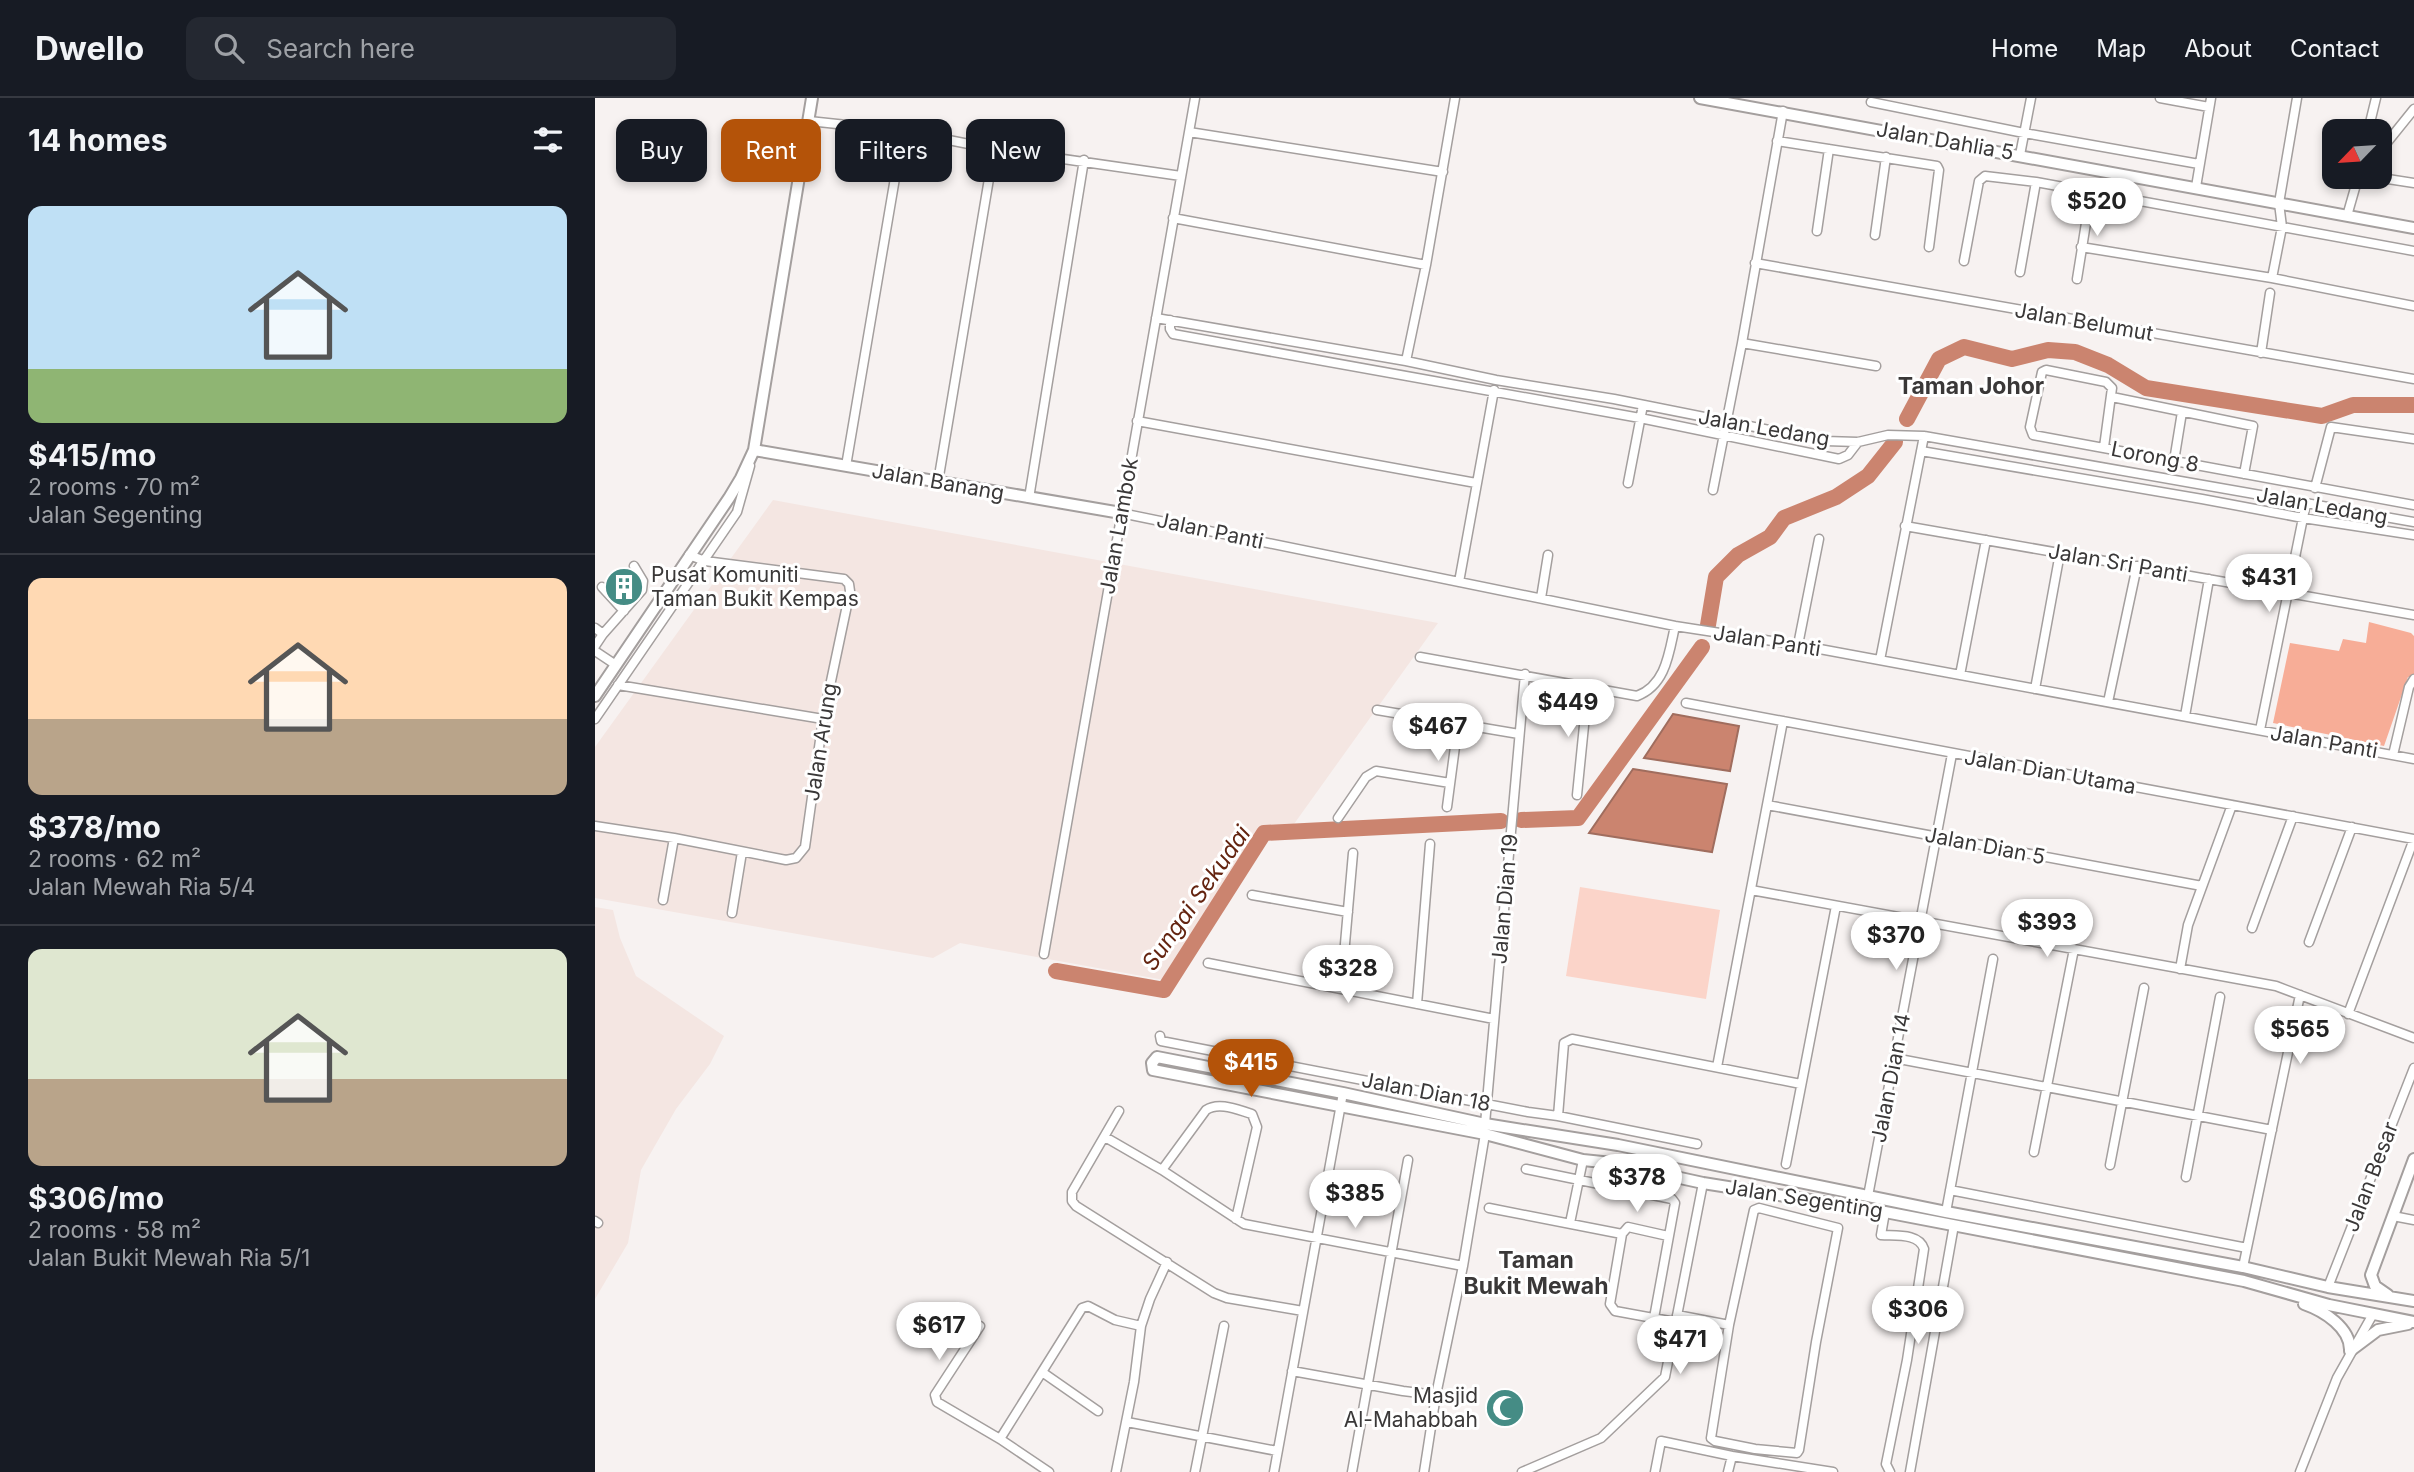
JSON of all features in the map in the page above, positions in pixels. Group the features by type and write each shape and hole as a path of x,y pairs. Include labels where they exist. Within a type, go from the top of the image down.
{"street":[{"path":"809,119 812,98"},
{"name":"Jalan Lambok","path":"1044,954 1195,98"},
{"path":"1406,360 1426,265 1455,98"},
{"name":"Jalan Dahlia 5","path":"1700,98 1766,103 1783,111 2414,228"},
{"path":"2020,155 2031,98"},
{"path":"2160,98 2210,102 2196,187"},
{"path":"2272,278 2282,227 2279,203 2297,98"},
{"path":"2371,119 2376,98"},
{"path":"1871,102 2199,164"},
{"path":"2392,136 2414,109"},
{"path":"1713,490 1783,111"},
{"path":"1189,132 1443,173"},
{"path":"1777,141 1933,164 1940,170 1929,247"},
{"path":"1817,231 1829,149"},
{"path":"1875,235 1886,157"},
{"path":"1065,158 1181,176"},
{"path":"1029,498 1084,160"},
{"name":"Jalan Dahlia 5","path":"1964,261 1979,181 1985,176 2036,182 2414,251"},
{"path":"2392,180 2414,183"},
{"path":"595,719 737,512 754,450 799,182"},
{"path":"846,466 893,182"},
{"path":"938,482 988,182"},
{"path":"2020,272 2036,182"},
{"path":"2347,216 2354,189"},
{"path":"2077,279 2091,192"},
{"path":"1174,218 1426,265"},
{"path":"2081,247 2272,278 2414,306"},
{"name":"Jalan Belumut","path":"1755,263 2414,379"},
{"path":"2261,353 2270,293"},
{"name":"Jalan Ledang","path":"1156,318 1406,360 1496,380 1643,405 1825,441 1858,442 1888,435 1924,436 2414,522"},
{"path":"1170,320 1173,334 1640,418 1839,459 1848,455 1858,442"},
{"path":"1742,343 1876,366"},
{"name":"Lorong 8","path":"2112,393 2106,382 2044,370 2040,375 2030,427 2033,435 2414,505"},
{"path":"1459,582 1496,380"},
{"path":"2104,447 2112,393 2182,412 2253,426 2244,474"},
{"path":"1628,483 1643,405"},
{"path":"2174,461 2182,412"},
{"path":"1137,421 1476,483"},
{"path":"2315,488 2331,427 2414,439"},
{"path":"1880,660 1924,436"},
{"path":"595,695 729,498 754,450"},
{"name":"Jalan Banang","path":"754,450 1121,513"},
{"path":"1921,451 2414,535"},
{"path":"2113,484 2116,470"},
{"path":"2260,730 2307,503"},
{"name":"Jalan Panti","path":"1121,513 1675,626 1798,645 2414,759"},
{"name":"Jalan Sri Panti","path":"1905,526 2414,615"},
{"path":"1798,645 1819,538"},
{"path":"1960,675 1986,540"},
{"path":"2035,689 2060,553"},
{"name":"Jalan Arung","path":"595,826 786,860 796,858 805,848 823,719 850,592 849,583 844,579 705,561 689,555"},
{"path":"1541,598 1548,555"},
{"path":"616,665 595,648 642,590 643,581 634,566"},
{"path":"2108,702 2137,566"},
{"path":"2185,716 2209,579"},
{"path":"602,587 624,611"},
{"path":"1420,657 1637,696 1645,693 1666,668 1675,626"},
{"path":"595,628 604,634"},
{"name":"Jalan Dian 19","path":"1424,1472 1436,1395 1463,1266 1485,1129 1525,674"},
{"path":"2393,755 2409,687 2414,679"},
{"path":"618,685 823,719"},
{"path":"1577,795 1588,686"},
{"name":"Jalan Dian Utama","path":"1686,703 2414,839"},
{"path":"1377,710 1519,734"},
{"path":"1717,1068 1783,721"},
{"path":"1447,807 1458,724"},
{"name":"Jalan Dian 14","path":"1868,1196 1952,754"},
{"path":"1338,818 1366,777 1376,771 1450,783"},
{"name":"Jalan Dian 5","path":"1767,805 2202,886"},
{"path":"2180,969 2188,925 2232,805"},
{"path":"2252,928 2293,816"},
{"path":"2309,942 2352,827"},
{"path":"663,900 674,838"},
{"path":"2349,1014 2414,839"},
{"path":"1417,1004 1430,844"},
{"path":"732,913 742,852"},
{"path":"1341,989 1353,853"},
{"path":"1751,890 2276,986 2414,1038"},
{"path":"1252,895 1348,912"},
{"path":"1786,1164 1836,905"},
{"path":"2034,1152 2074,949"},
{"path":"1946,1212 1993,959"},
{"path":"1208,963 1494,1019"},
{"path":"2110,1166 2144,988"},
{"path":"2300,995 2243,1267 2254,1279 2281,1295 2312,1307 2337,1324 2347,1333 2351,1343 2350,1351"},
{"path":"2186,1177 2220,997"},
{"name":"Jalan Dian 18","path":"1160,1036 1161,1041 1697,1144"},
{"path":"1557,1116 1564,1043 1568,1040 1801,1084"},
{"name":"Jalan Segenting","path":"2414,1301 2328,1287 2243,1267 1946,1212 1611,1144 1485,1129 1340,1107 1153,1070 1152,1063 1157,1057 1343,1093 1485,1129 1583,1160 1612,1163 1703,1183 1885,1212 2244,1281 2414,1323"},
{"path":"1894,1058 2272,1130"},
{"name":"Jalan Besar","path":"2328,1287 2414,1068"},
{"path":"1274,1472 1343,1093"},
{"path":"1162,1170 1206,1110 1212,1106 1218,1105 1252,1114 1257,1126 1236,1219"},
{"path":"1119,1111 1072,1192 1072,1201 1076,1206 1214,1293 1227,1298 1303,1311"},
{"path":"1105,1138 1162,1170 1244,1224 1463,1266"},
{"path":"1611,1144 1621,1150 1622,1157 1612,1163"},
{"path":"1661,1174 1656,1171 1652,1162 1654,1158 1666,1155"},
{"name":"Jalan Besar","path":"2392,1296 2375,1286 2371,1275 2414,1159"},
{"path":"1352,1472 1408,1160"},
{"path":"1570,1223 1583,1160"},
{"path":"1526,1169 1669,1197 1675,1203 1654,1318"},
{"path":"1522,1472 1609,1432 1665,1377 1703,1183"},
{"path":"1950,1190 2247,1248"},
{"path":"1489,1208 1622,1234"},
{"path":"1759,1208 1837,1228 1800,1450 1793,1453 1742,1446 1711,1438 1729,1325 1754,1210 1759,1208"},
{"path":"1885,1212 1881,1235 1918,1238 1924,1249 1907,1360 1886,1464 1891,1472"},
{"path":"2393,1216 2414,1220"},
{"path":"1910,1472 1954,1225"},
{"path":"1668,1236 1628,1227 1622,1234 1611,1309 1654,1318 1729,1325"},
{"path":"1116,1472 1127,1422 1141,1326 1167,1262"},
{"path":"2358,1292 2371,1299 2373,1314"},
{"path":"2300,1472 2350,1351 2373,1314 2392,1296"},
{"path":"1000,1439 1082,1308 1088,1306 1115,1320 1141,1326"},
{"path":"2350,1351 2378,1330 2414,1323"},
{"path":"980,1326 935,1395 937,1402 1049,1472"},
{"path":"1195,1472 1224,1326"},
{"path":"1042,1371 1098,1411"},
{"path":"1292,1371 1436,1395"},
{"path":"1127,1422 1277,1451"},
{"path":"1655,1472 1661,1441 1809,1470 1833,1472"},
{"path":"1728,1472 1732,1456"}],"shaded area":[{"path":"773,500 1438,623 1294,824 1264,826 1164,980 960,943 933,958 595,898 595,747"},
{"path":"2369,622 2414,636 2414,677 2408,677 2384,746 2273,723 2290,643 2339,651 2343,639 2366,643"},
{"path":"1673,714 1739,726 1730,771 1644,758"},
{"path":"1633,769 1727,784 1712,852 1589,833"},
{"path":"1580,887 1720,910 1706,999 1566,976"},
{"path":"595,907 613,910 620,938 636,976 724,1036 710,1064 676,1109 641,1170 628,1243 595,1299"}],"waterway":[{"name":"Sungai Sekudai","path":"1907,419 1939,359 1964,347 2012,359 2048,350 2075,352 2108,365 2146,388 2322,416 2353,405 2414,405"},
{"name":"Sungai Sekudai","path":"1708,625 1716,577 1738,555 1770,537 1784,518 1836,497 1868,476 1895,442"},
{"name":"Sungai Sekudai","path":"1521,820 1578,818 1702,647"},
{"name":"Sungai Sekudai","path":"1056,971 1164,990 1264,833 1501,821"}],"place":[{"name":"Pusat Komuniti Taman Bukit Kempas","path":"624,587"},
{"name":"Masjid Al-Mahabbah","path":"1505,1408"}],"district":[{"name":"Taman Johor","path":"1971,386"},
{"name":"Taman Bukit Mewah","path":"1536,1273"}]}
